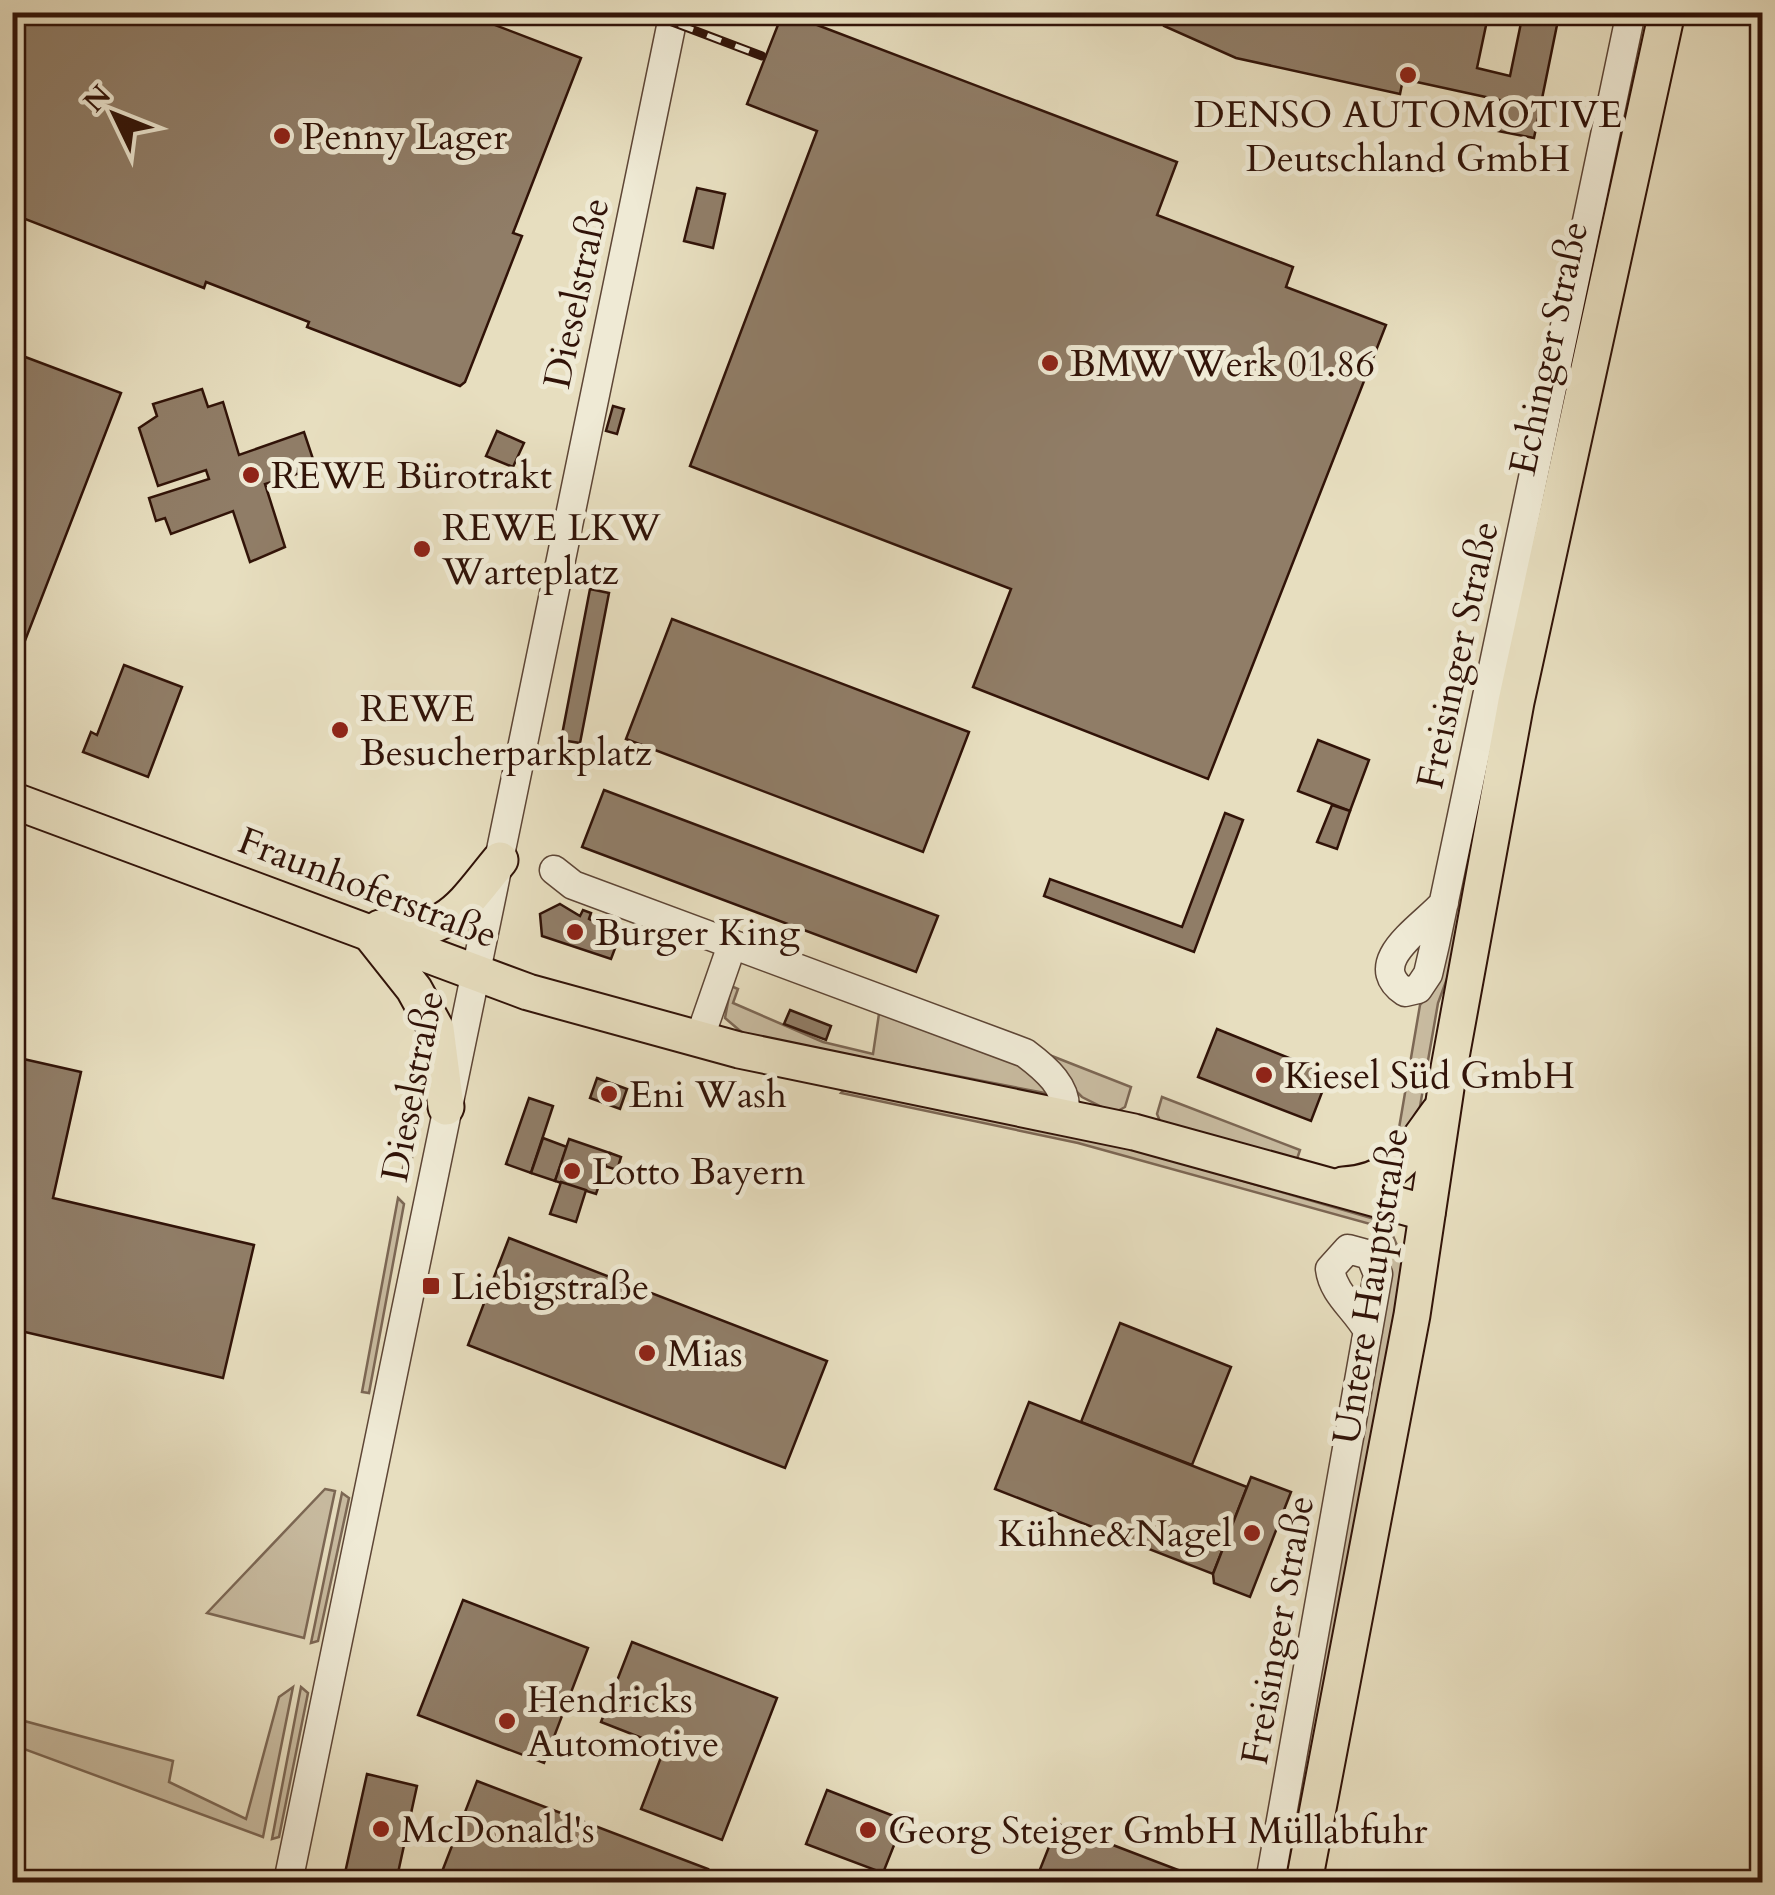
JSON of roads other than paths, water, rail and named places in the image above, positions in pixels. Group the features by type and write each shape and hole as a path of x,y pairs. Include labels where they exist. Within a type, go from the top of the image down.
{"main road":[{"name":"Echinger Straße","path":"1516,702 1666,12"},
{"name":"Untere Hauptstraße","path":"1304,1882 1412,1315 1442,1107 1516,702"},
{"name":"Fraunhoferstraße","path":"12,800 473,974 698,1040 1064,1115 1427,1213"},
{"path":"356,929 424,929 445,922 500,860"},
{"path":"356,929 414,989 436,1030 446,1108"},
{"path":"1332,1186 1381,1178 1400,1163 1442,1107"}],"street":[{"name":"Dieselstraße","path":"288,1882 473,974 500,860 524,721 674,12"},
{"name":"Freisinger Straße","path":"1444,903 1632,12"},
{"path":"554,870 573,884 1025,1053 1054,1079 1067,1103 1064,1115"},
{"path":"698,1040 732,945"},
{"name":"Freisinger Straße","path":"1270,1882 1368,1330"}],"railway":[{"path":"651,14 762,56"}],"place":[{"name":"DENSO AUTOMOTIVE Deutschland GmbH","path":"1408,75"},
{"name":"Penny Lager","path":"282,136"},
{"name":"BMW Werk 01.86","path":"1050,363"},
{"name":"REWE Bürotrakt","path":"251,475"},
{"name":"REWE LKW Warteplatz","path":"422,549"},
{"name":"REWE Besucherparkplatz","path":"340,730"},
{"name":"Burger King","path":"575,932"},
{"name":"Kiesel Süd GmbH","path":"1264,1075"},
{"name":"Eni Wash","path":"609,1094"},
{"name":"Lotto Bayern","path":"572,1171"},
{"name":"Liebigstraße","path":"431,1286"},
{"name":"Mias","path":"647,1353"},
{"name":"Kühne&Nagel","path":"1252,1533"},
{"name":"Hendricks Automotive","path":"507,1721"},
{"name":"McDonald's","path":"381,1829"},
{"name":"Georg Steiger GmbH Müllabfuhr","path":"868,1830"}]}
